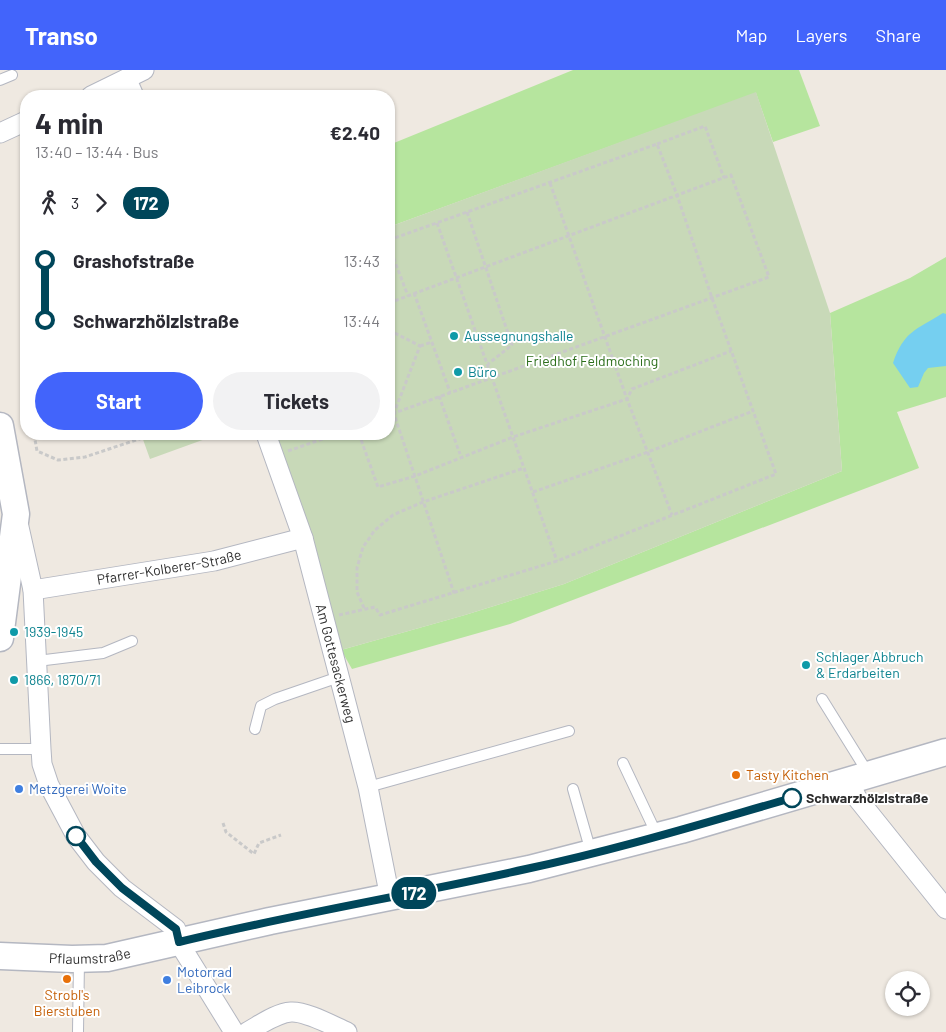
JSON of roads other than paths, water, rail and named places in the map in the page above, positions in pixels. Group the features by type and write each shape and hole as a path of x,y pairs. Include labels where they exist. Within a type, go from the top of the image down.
{"street":[{"path":"107,90 128,82 144,70"},
{"path":"0,133 20,123"},
{"path":"0,426 10,505 33,590 42,764 49,785 76,836 96,862 122,888 176,929 179,942 234,1032"},
{"name":"Am Gottesackerweg","path":"268,440 303,538 368,787 390,898"},
{"path":"0,638 10,505"},
{"name":"Pfarrer-Kolberer-Straße","path":"33,590 214,561 303,538"},
{"name":"Pflaumstraße","path":"0,956 80,959 107,958 270,921 528,869 657,836 859,779 946,752"},
{"path":"859,779 857,798 946,909"},
{"path":"247,1032 280,1015 292,1012 308,1015 347,1032"}],"lane":[{"path":"0,80 12,75"},
{"path":"37,661 104,653 132,641"},
{"path":"255,730 261,706 275,699 339,677"},
{"path":"822,699 859,779"},
{"path":"368,787 569,731"},
{"path":"0,749 41,749"},
{"path":"623,763 657,836"},
{"path":"573,789 591,853"},
{"path":"78,1032 80,959"}],"water":[{"path":"943,313 946,314 946,366 928,368 918,387 910,388 893,363 897,352 912,332"}],"place":[{"name":"Aussegnungshalle","path":"454,336"},
{"name":"Büro","path":"458,372"},
{"name":"1939-1945","path":"14,632"},
{"name":"Schlager Abbruch & Erdarbeiten","path":"806,665"},
{"name":"1866, 1870/71","path":"14,680"},
{"name":"Tasty Kitchen","path":"736,775"},
{"name":"Metzgerei Woite","path":"19,789"},
{"name":"Schwarzhölzlstraße","path":"792,798"},
{"name":"Strobl's Bierstuben","path":"67,979"},
{"name":"Motorrad Leibrock","path":"167,980"}],"park label":[{"name":"Friedhof Feldmoching","path":"592,361"}]}
